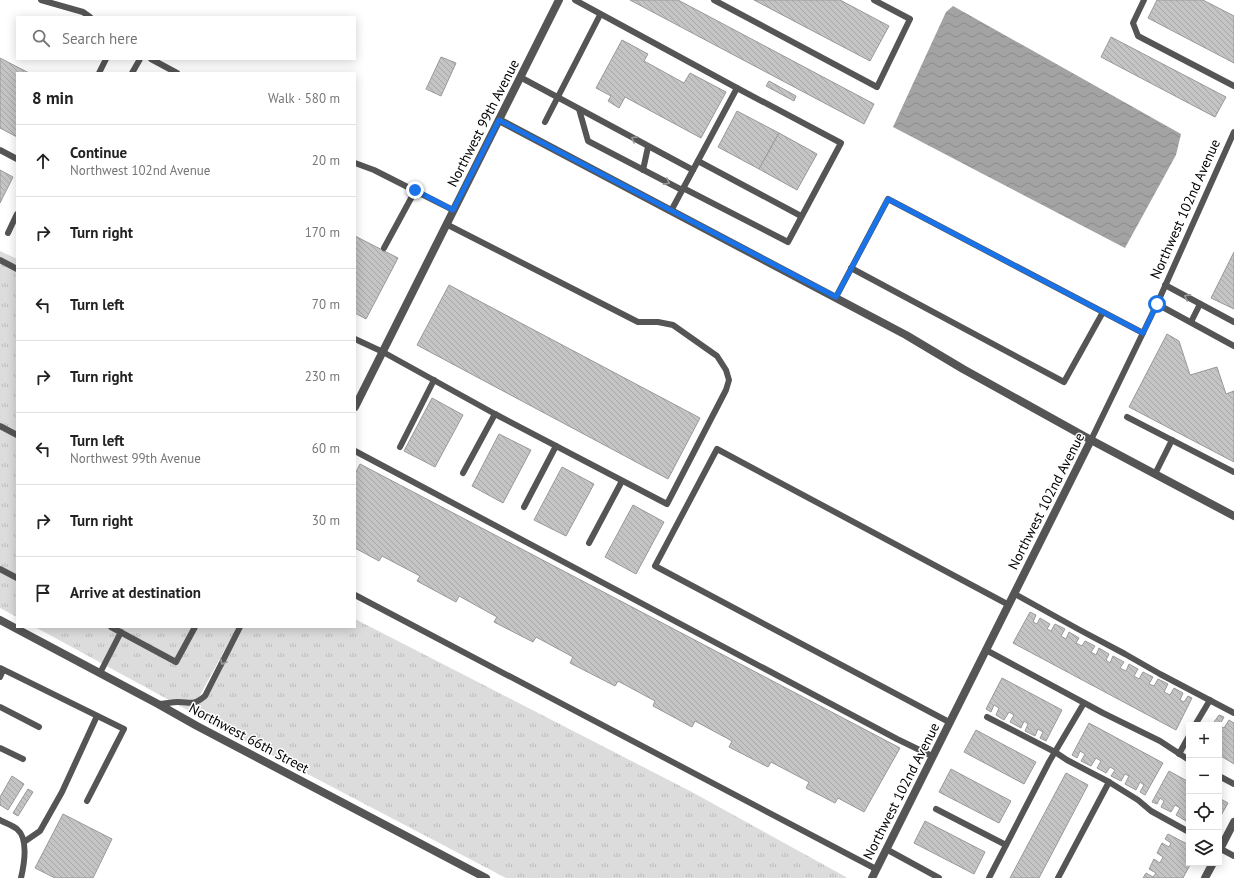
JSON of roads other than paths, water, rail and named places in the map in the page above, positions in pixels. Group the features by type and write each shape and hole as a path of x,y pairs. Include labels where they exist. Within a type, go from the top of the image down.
{"street":[{"name":"Northwest 99th Avenue","path":"356,405 559,0"},
{"path":"499,120 836,297 1091,440 1234,516"},
{"name":"Northwest 102nd Avenue","path":"872,878 1091,440"},
{"name":"Northwest 66th Street","path":"0,620 197,726 486,878"},
{"path":"1222,844 1234,822"},
{"path":"1205,878 1211,866"}],"lane":[{"path":"41,0 83,12 89,16"},
{"path":"575,0 840,143 788,242 642,170 588,141 579,109"},
{"path":"714,0 877,87 910,19 874,0"},
{"path":"1144,0 1133,23 1138,36 1234,86"},
{"path":"545,122 600,14"},
{"path":"100,72 106,60"},
{"path":"133,72 139,60"},
{"path":"153,60 175,72"},
{"path":"520,77 693,170"},
{"path":"671,211 736,88"},
{"name":"Northwest 102nd Avenue","path":"1091,440 1157,304 1234,132"},
{"path":"642,170 648,147"},
{"path":"0,150 16,158"},
{"path":"698,161 801,216"},
{"path":"356,163 374,170 453,210"},
{"path":"384,248 415,190"},
{"path":"836,297 888,199 1143,333"},
{"path":"8,233 16,216"},
{"path":"356,339 383,352 495,414 667,504 726,390 729,380 726,370 718,356 673,325 658,322 638,322 446,224"},
{"path":"0,260 16,268"},
{"path":"851,268 1064,382 1102,312"},
{"path":"1165,285 1234,322"},
{"path":"1157,304 1234,346"},
{"path":"1191,322 1200,304"},
{"path":"400,447 434,380"},
{"path":"463,473 495,414"},
{"path":"1127,417 1234,472"},
{"path":"0,426 16,434"},
{"path":"1155,474 1172,440"},
{"path":"524,507 556,446"},
{"path":"949,722 655,566 717,449 1009,605"},
{"path":"356,452 897,739 932,756"},
{"path":"590,543 622,481"},
{"path":"0,569 16,577"},
{"path":"1015,594 1234,713"},
{"path":"356,596 876,869"},
{"path":"113,628 176,662 194,628"},
{"path":"158,704 179,702 194,703 205,696 239,628"},
{"path":"100,674 121,632"},
{"path":"986,650 1084,703 1160,741 1186,758"},
{"path":"0,677 2,669 124,729 87,801"},
{"path":"1197,722 1210,700"},
{"path":"989,878 1055,752 1084,703"},
{"path":"0,707 39,727"},
{"path":"24,842 40,831 58,798 97,716"},
{"path":"987,717 1109,782 1138,800 1165,820 1186,830"},
{"path":"1179,754 1186,741"},
{"path":"0,748 23,759"},
{"path":"1222,778 1234,784"},
{"path":"1058,878 1109,782"},
{"path":"936,809 1006,846"},
{"path":"0,820 17,829 23,838 25,848 21,878"},
{"path":"886,849 939,878"},
{"path":"1222,850 1234,856"}],"water":[{"path":"953,6 1181,134 1176,155 1125,248 893,127 946,12"}]}
